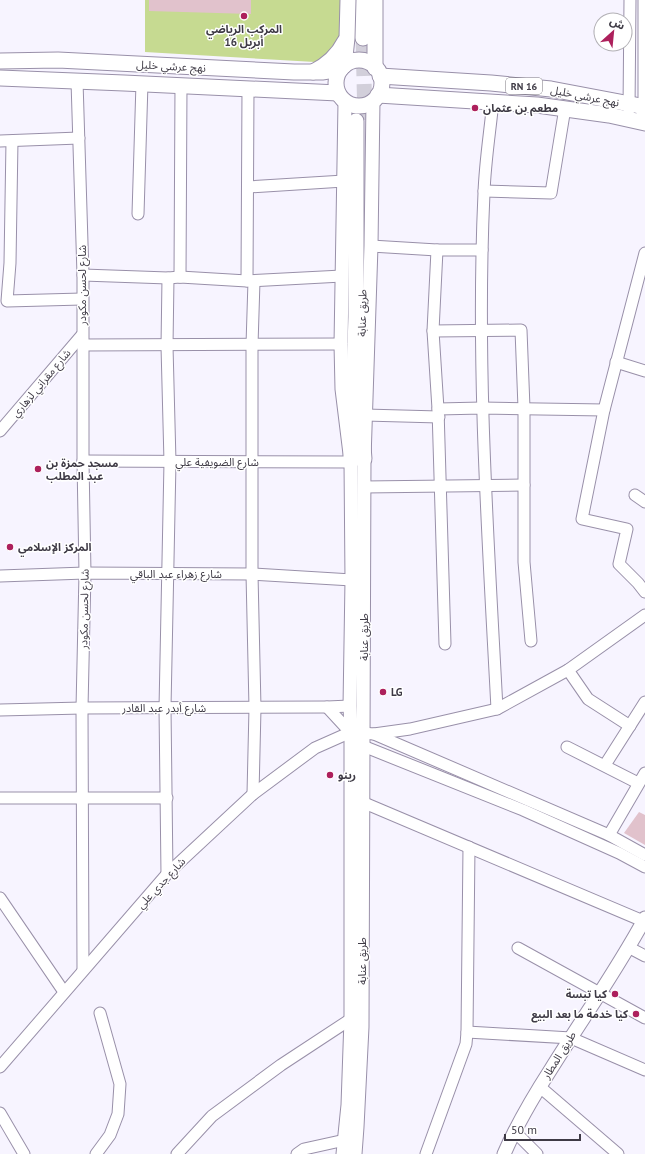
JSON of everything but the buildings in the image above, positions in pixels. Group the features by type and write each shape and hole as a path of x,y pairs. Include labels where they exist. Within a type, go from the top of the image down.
{"highway":[{"path":"348,0 355,39"},
{"path":"355,39 356,0"},
{"path":"364,0 355,39 343,67 336,78 336,83 342,97 356,106 368,104 376,98 381,89 376,51 375,0"},
{"path":"312,72 320,69 355,39"},
{"path":"376,51 382,67 389,73 401,78"},
{"name":"نهج عرشي خليل","path":"0,60 58,60 312,72 322,72 343,67"},
{"path":"343,67 355,61 360,61 366,62 378,72"},
{"name":"نهج عرشي خليل","path":"378,72 401,78 491,83 551,89 644,107"},
{"name":"نهج عرشي خليل","path":"0,78 181,85 342,97"},
{"name":"نهج عرشي خليل","path":"376,98 493,101 565,108 641,122"},
{"name":"طريق عنابة","path":"358,460 356,317 360,121"}],"main road":[{"path":"342,97 344,181 341,344 342,389 358,460"},
{"path":"358,460 365,415 376,98"},
{"name":"طريق عنابة","path":"355,1154 362,1027 364,487 358,460"},
{"name":"طريق عنابة","path":"344,1154 348,1106 363,733 350,706 352,580 358,460"},
{"name":"طريق المطار","path":"504,1154 514,1131 540,1087 600,993 644,920"}],"street":[{"path":"630,0 628,104 630,114 641,122 644,107 644,0"},
{"name":"شارع لحسن مكودر","path":"77,81 83,275 83,461 85,573 82,708 83,970"},
{"path":"138,214 142,83"},
{"path":"180,277 181,85"},
{"path":"248,89 248,187 252,345 252,574 255,708 253,794"},
{"path":"493,101 484,190 482,250 482,408 497,709"},
{"path":"484,190 551,193 565,108"},
{"path":"0,141 78,138"},
{"path":"12,141 10,263 7,301 82,299"},
{"path":"248,187 344,181"},
{"path":"370,246 437,250 482,250"},
{"path":"437,250 433,331 441,485 445,644"},
{"path":"645,253 604,410 582,519 627,529 619,564 645,592"},
{"path":"83,275 168,278 180,277 251,281 342,276"},
{"path":"167,874 166,708 170,462 168,278"},
{"path":"433,331 522,330 524,408 524,562 531,641"},
{"path":"83,340 168,346 341,344"},
{"name":"شارع مقراني لزهاري","path":"2,424 83,340"},
{"path":"616,362 645,371"},
{"path":"365,415 438,413 482,408 604,410"},
{"name":"شارع الضويفية علي","path":"83,461 252,462 358,460"},
{"path":"364,487 524,484"},
{"path":"635,495 645,502"},
{"name":"شارع زهراء عبد الباقي","path":"0,576 85,573 252,574 352,580"},
{"path":"0,576 0,583"},
{"name":"شارع جدي علي","path":"0,1067 167,874 253,794 315,748 363,733 410,729 497,709 568,670 645,615"},
{"path":"568,670 588,699 630,726"},
{"path":"605,766 645,702"},
{"name":"شارع أبدر عبد القادر","path":"0,710 350,706"},
{"path":"327,707 363,733 609,835 645,855"},
{"path":"363,746 522,810 645,867"},
{"path":"567,747 638,783"},
{"path":"609,835 645,772"},
{"path":"0,798 167,798"},
{"path":"362,802 644,920"},
{"path":"426,1154 466,1044 469,847"},
{"path":"0,898 64,992"},
{"path":"628,947 645,956"},
{"path":"518,948 645,1018"},
{"path":"96,1154 110,1135 118,1114 120,1084 100,1013"},
{"path":"177,1154 212,1116 281,1065 351,1019"},
{"path":"467,1032 571,1038 645,1070"},
{"path":"540,1087 618,1154"},
{"path":"0,1113 24,1154"},
{"path":"514,1131 537,1154"},
{"path":"297,1154 304,1149 344,1140"}],"green space":[{"name":"المركب الرياضي 16 أبريل","path":"145,0 342,0 342,27 339,39 330,53 325,58 315,62 145,52"}],"tunnel":[{"path":"363,38 365,120"}],"place":[{"name":"المركب الرياضي 16 أبريل","path":"244,16"},
{"name":"مطعم بن عثمان","path":"475,108"},
{"name":"مسجد حمزة بن عبد المطلب","path":"38,469"},
{"name":"المركز الإسلامي","path":"10,547"},
{"name":"LG","path":"383,692"},
{"name":"رينو","path":"330,775"},
{"name":"كيا تبسة","path":"615,994"},
{"name":"كيا خدمة ما بعد البيع","path":"636,1014"}]}
